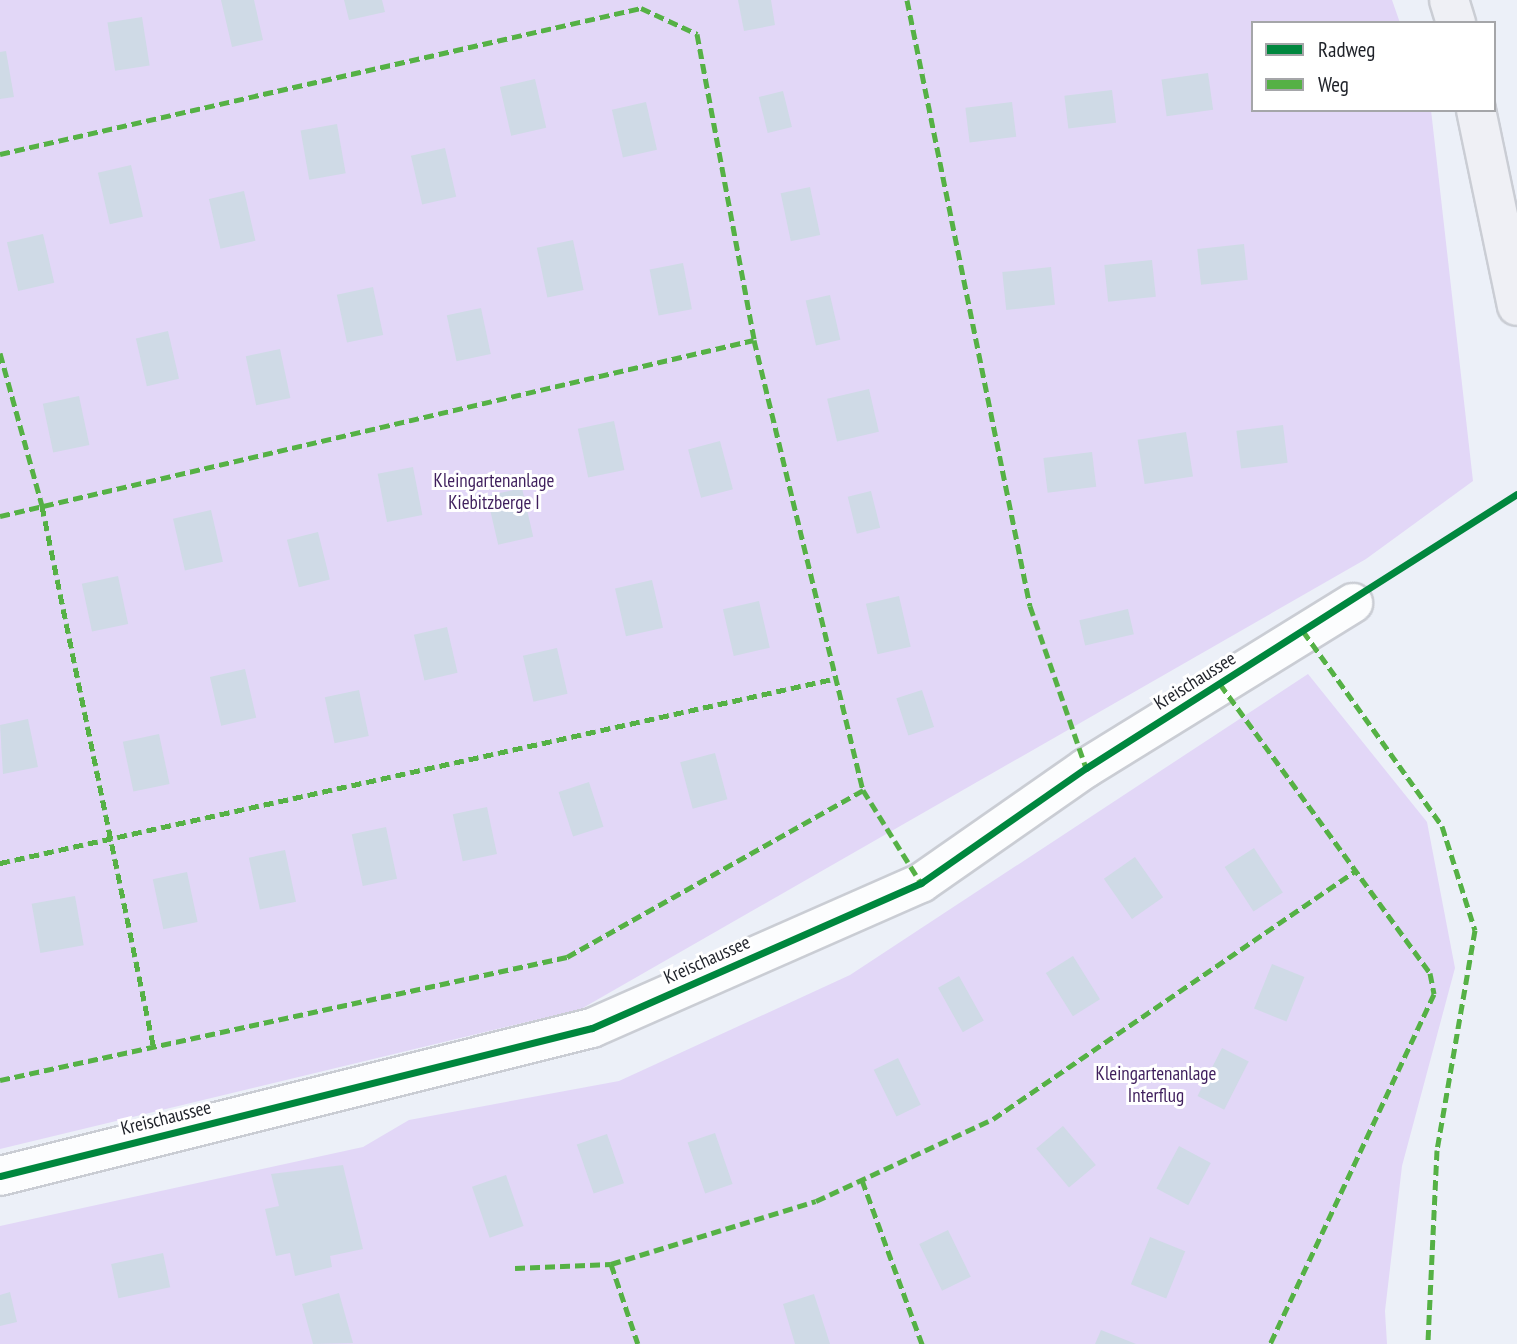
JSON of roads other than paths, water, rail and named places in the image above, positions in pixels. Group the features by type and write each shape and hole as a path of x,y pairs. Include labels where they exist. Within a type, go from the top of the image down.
{"highway":[{"path":"1448,0 1455,21"},
{"path":"1476,112 1517,306"}],"street":[{"name":"Kreischaussee","path":"0,1176 592,1027 921,883 1086,768 1353,603"}],"park label":[{"name":"Kleingartenanlage Kiebitzberge I","path":"494,492"},
{"name":"Kleingartenanlage Interflug","path":"1156,1085"}]}
